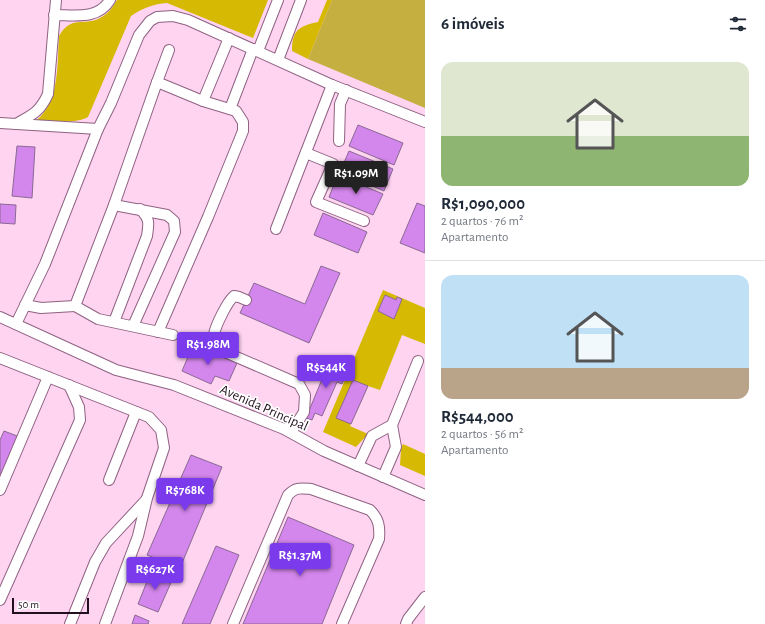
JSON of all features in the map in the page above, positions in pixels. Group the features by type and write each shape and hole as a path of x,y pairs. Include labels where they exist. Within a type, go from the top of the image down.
{"lane":[{"path":"16,124 34,114 43,105 48,94 56,0"},
{"path":"54,15 94,14 106,6 110,0"},
{"path":"230,109 278,0"},
{"path":"278,60 301,0"},
{"path":"16,324 44,264 98,129 111,103 139,35 150,21 157,17 176,16 229,38 332,85 425,122"},
{"path":"203,101 229,38"},
{"path":"75,306 114,205 169,50"},
{"path":"157,82 203,101 236,111 243,122 243,131 208,217 158,332"},
{"path":"276,229 332,85"},
{"path":"339,141 340,104 346,90"},
{"path":"0,123 98,129"},
{"path":"306,153 332,164 316,202 364,221"},
{"path":"114,205 167,215 174,221 175,232 133,326"},
{"path":"114,322 147,236 149,224 146,215 140,209"},
{"path":"246,300 234,296 229,301 213,335 214,344 218,349 299,384 305,396 304,412 293,429 284,429"},
{"path":"25,305 41,308 75,306 98,319 173,335"},
{"name":"Avenida Principal","path":"0,317 116,370 174,385 284,429 324,451 425,495"},
{"path":"0,358 5,363 48,377 149,417 161,430 164,448 147,498 138,536 105,624"},
{"path":"383,477 396,447 392,425 418,361"},
{"path":"0,490 48,377"},
{"path":"0,600 80,420 79,406 69,385"},
{"path":"109,480 136,412"},
{"path":"358,466 372,436 392,425"},
{"path":"234,624 288,495 293,490 301,488 312,489 370,510 376,516 380,527 379,539 342,624"},
{"path":"70,624 95,562 106,543 147,498"},
{"path":"406,624 408,619 425,597"}],"shaded area":[{"path":"117,0 268,0 253,38 167,3 153,5 139,11 131,16 88,117 76,121 63,122 37,120 44,112 54,92 59,36 68,25 78,22 88,22 103,16 110,10"},
{"path":"327,0 332,0 308,59 292,51 293,39 298,30 306,25 318,22"},
{"path":"332,0 425,0 425,108 308,59"},
{"path":"383,290 425,308 425,344 402,335 380,390 368,386 350,426 368,434 356,447 323,432"},
{"path":"403,444 425,454 425,476 400,465 401,449"}],"building":[{"path":"358,125 403,143 394,165 349,146"},
{"path":"17,146 35,147 32,198 12,196"},
{"path":"349,151 393,169 384,191 340,172"},
{"path":"338,175 383,194 373,215 329,197"},
{"path":"417,203 425,206 425,253 400,243"},
{"path":"0,204 16,205 15,224 0,223"},
{"path":"323,213 367,232 358,253 314,235"},
{"path":"321,266 340,273 309,343 240,313 254,283 305,304"},
{"path":"385,295 396,300 397,297 402,299 394,319 378,311"},
{"path":"193,345 237,363 229,381 215,376 211,384 182,371"},
{"path":"330,360 344,366 341,373 346,375 342,384 337,382 322,416 315,413 312,420 306,418"},
{"path":"353,380 368,386 351,424 336,418"},
{"path":"4,431 20,437 0,483 0,440"},
{"path":"191,455 222,467 180,568 147,555"},
{"path":"288,517 354,545 322,624 243,624"},
{"path":"216,546 239,555 210,624 182,624"},
{"path":"152,569 173,578 158,612 138,604"},
{"path":"135,615 149,621 148,624 132,624"}]}
